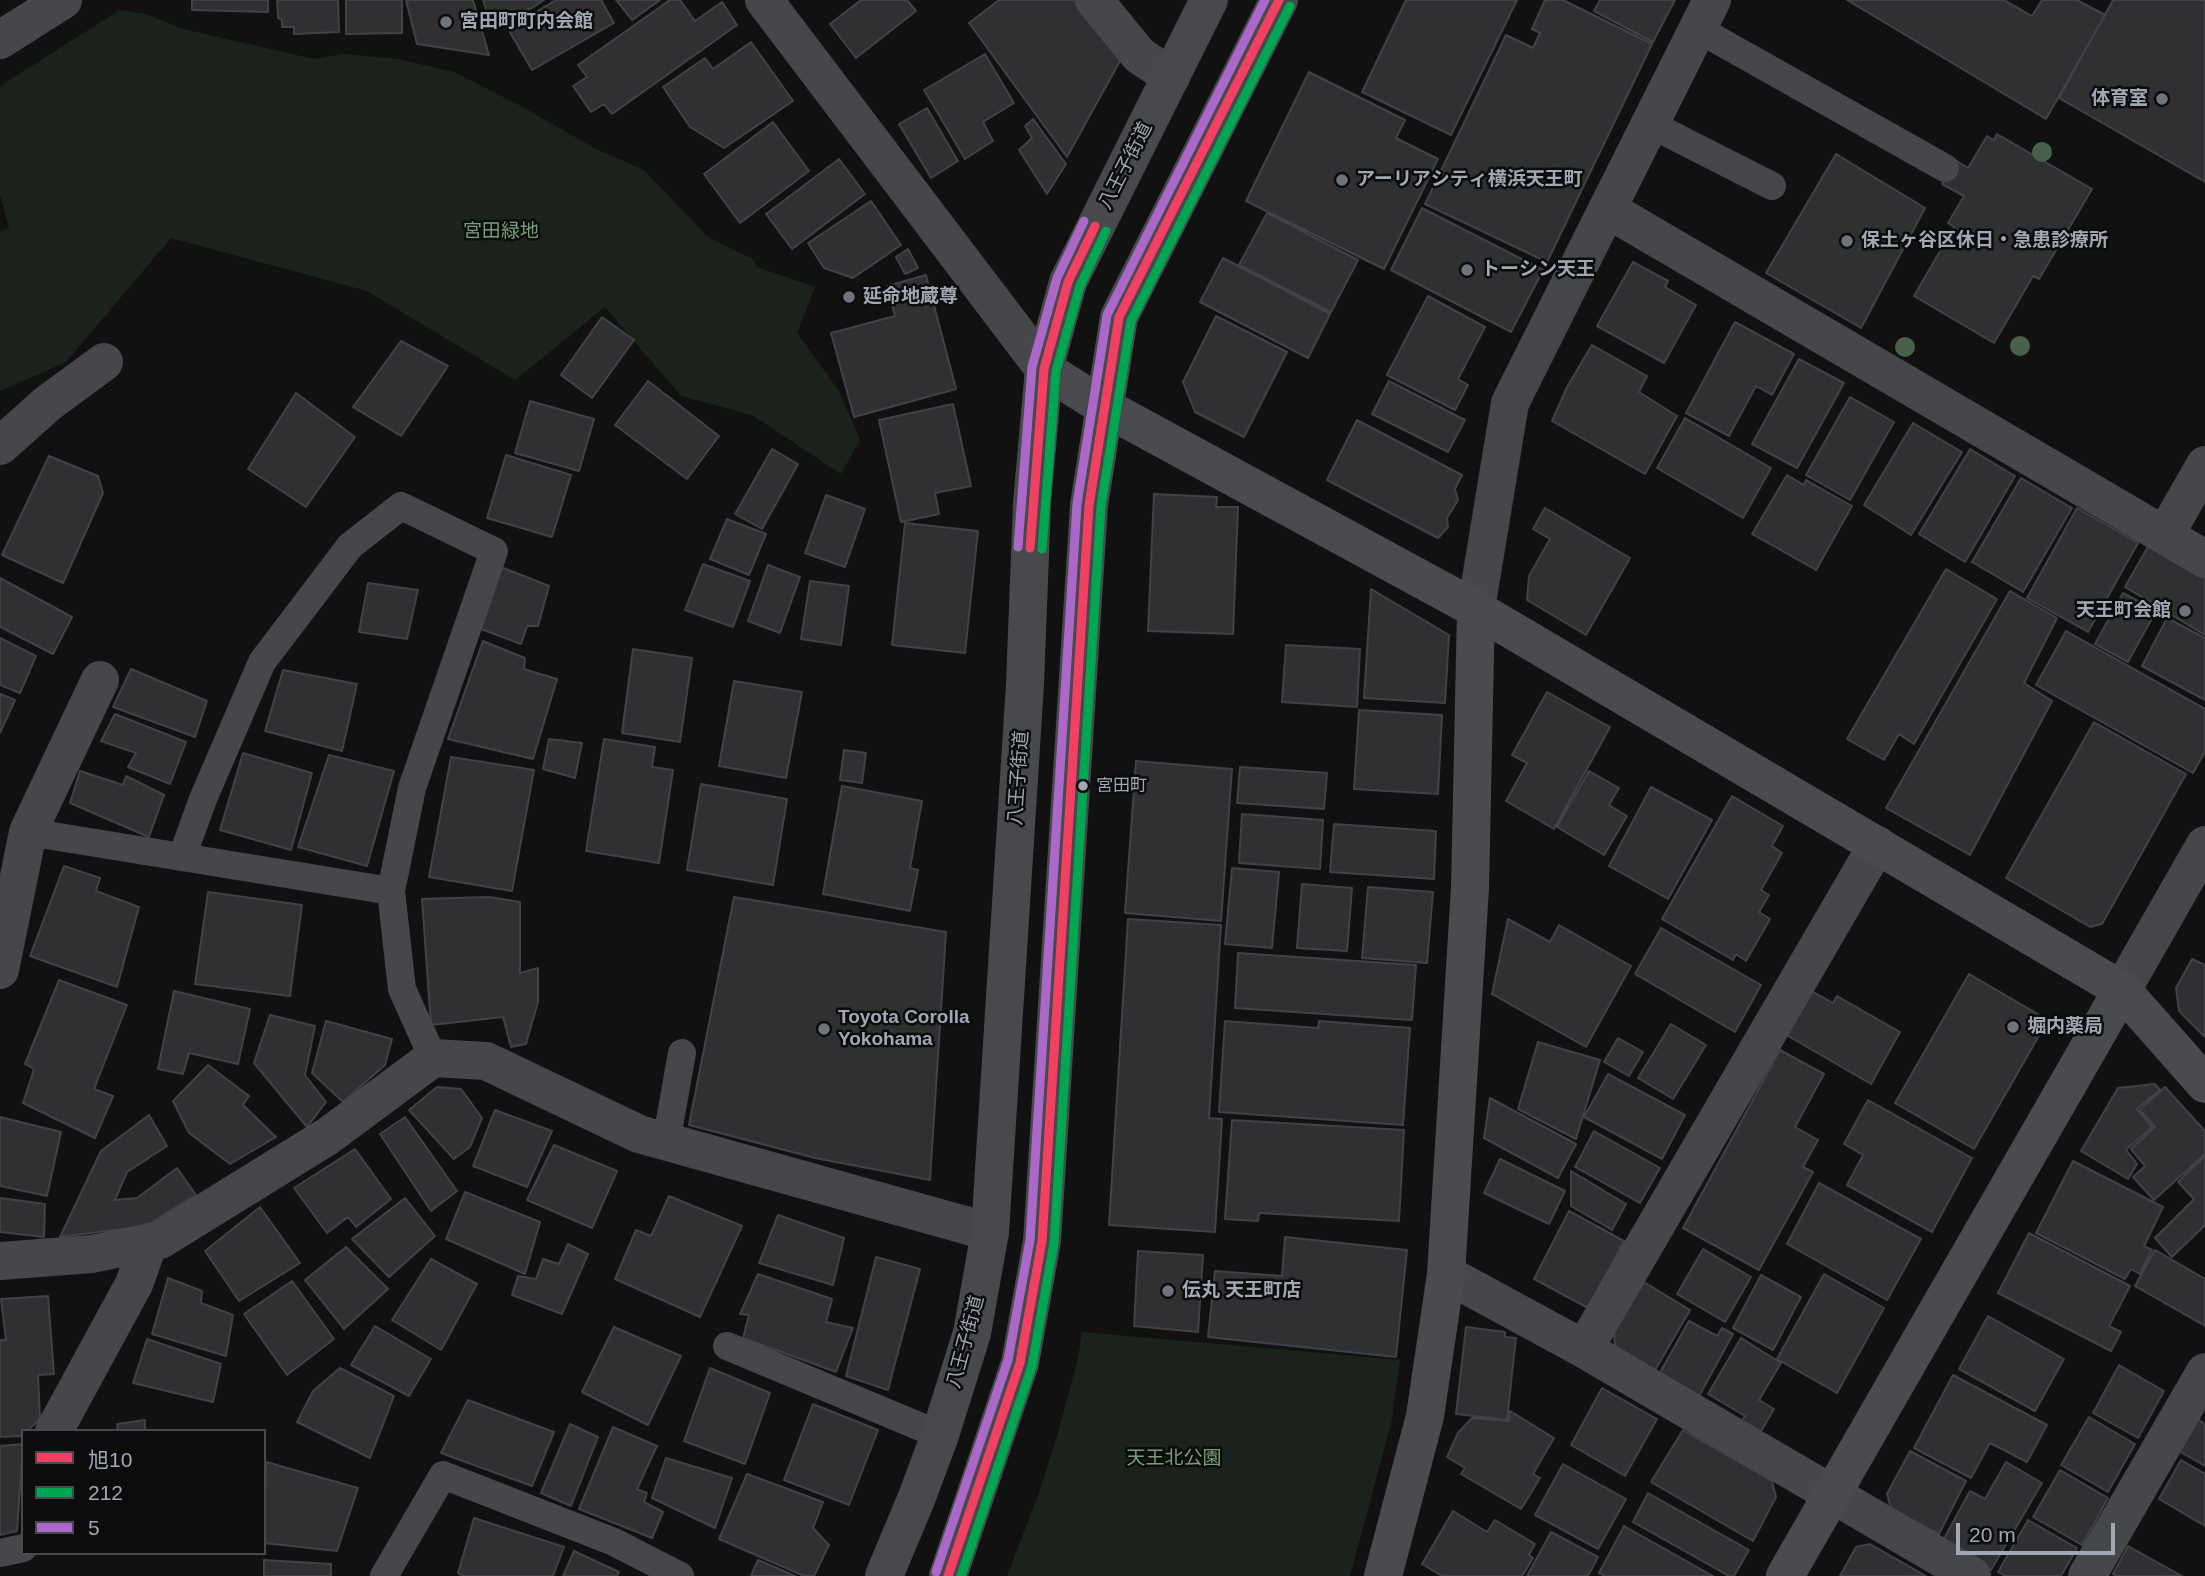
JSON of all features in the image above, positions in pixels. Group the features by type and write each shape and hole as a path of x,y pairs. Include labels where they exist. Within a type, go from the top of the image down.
{"highway":[{"name":"八王子街道","path":"884,1576 940,1434 972,1334 990,1232 1024,684 1032,503 1044,369 1068,282 1209,0"},
{"path":"948,1576 1020,1363 1042,1241 1089,505 1119,317 1279,0"}],"street":[{"path":"0,40 63,0"},
{"path":"764,0 1044,369 1106,408 1476,609 2122,990 2205,1084"},
{"path":"1094,0 1139,55 1171,77"},
{"path":"1383,1576 1425,1416 1446,1274 1471,888 1476,609 1510,403 1705,14"},
{"path":"1607,209 2205,559"},
{"path":"0,446 47,404 104,362"},
{"path":"2165,535 2205,465"},
{"path":"0,970 28,832 100,680"},
{"path":"1584,1349 1877,845"},
{"path":"1785,1576 2205,845"},
{"path":"0,1261 92,1254 160,1240 328,1136 433,1058 486,1061 639,1134 990,1232"},
{"path":"55,1429 134,1284 149,1242"},
{"path":"1446,1274 1584,1349 1972,1576"},
{"path":"2087,1576 2205,1372"}],"lane":[{"path":"1705,14 1945,168"},
{"path":"1650,124 1772,186"},
{"path":"182,857 203,799 262,662 350,546 401,506 494,551 412,788 391,891 402,989 433,1058"},
{"path":"28,832 391,891"},
{"path":"666,1143 682,1053"},
{"path":"727,1346 940,1434"},
{"path":"384,1576 443,1475 614,1542 680,1576"},
{"path":"0,1553 21,1548"}],"green space":[{"name":"宮田緑地","path":"120,10 146,14 183,29 314,59 344,54 397,59 454,72 596,149 644,170 709,238 753,259 757,267 815,287 797,333 839,391 860,440 841,474 752,415 681,396 605,307 515,380 367,291 171,238 66,362 0,391 0,232 9,228 0,195 0,86"},
{"name":"天王北公園","path":"1082,1332 1400,1360 1392,1420 1350,1576 1007,1576 1039,1493 1058,1433 1078,1358"}],"building":[{"path":"192,0 268,0 268,12 192,10"},
{"path":"277,0 338,0 339,32 294,34 294,27 282,27 282,20 278,18"},
{"path":"346,0 402,0 402,33 346,34"},
{"name":"宮田町町内会館","path":"406,0 473,0 489,55 417,44"},
{"path":"483,0 544,0 532,8 490,22"},
{"path":"556,0 601,0 614,23 532,70 508,29"},
{"path":"616,0 660,0 632,20"},
{"path":"670,0 680,0 695,21 722,2 737,25 612,114 604,104 591,112 573,86 587,77 578,65"},
{"path":"861,0 907,0 916,11 856,58 830,24"},
{"path":"999,0 1075,0 1120,61 1067,157 969,23"},
{"path":"1406,0 1517,0 1451,135 1362,92"},
{"path":"1545,0 1563,0 1652,44 1547,262 1425,204 1506,35 1533,48 1540,33 1532,29"},
{"path":"1600,0 1675,0 1653,42 1594,11"},
{"path":"1847,0 2004,0 2032,16 2042,0 2077,0 2105,15 2046,119"},
{"name":"体育室","path":"2113,0 2205,0 2205,182 2059,98"},
{"path":"751,42 793,101 724,148 690,127 663,87 705,58 713,69"},
{"path":"985,54 1014,103 983,122 993,141 965,159 924,90"},
{"name":"アーリアシティ横浜天王町","path":"1309,72 1405,120 1396,138 1438,159 1384,269 1246,201"},
{"path":"927,108 958,161 931,178 899,124"},
{"path":"1033,119 1066,164 1047,194 1019,150 1032,138 1025,126"},
{"path":"773,122 809,171 740,223 704,174"},
{"path":"1997,134 2092,189 2039,279 2033,276 1994,343 1914,296 1954,227 1948,223 1964,196 1942,184 1955,160 1968,168 1987,136 1994,140"},
{"name":"保土ヶ谷区休日・急患診療所","path":"1836,154 1925,208 1861,328 1766,273"},
{"path":"839,159 865,194 792,249 766,214"},
{"path":"871,201 901,245 853,278 824,268 808,243"},
{"name":"トーシン天王","path":"1422,208 1543,270 1511,332 1391,270"},
{"path":"1267,213 1358,260 1331,312 1239,265"},
{"path":"908,249 918,268 905,274 896,257"},
{"path":"1223,258 1330,314 1308,358 1200,302"},
{"path":"1633,262 1668,281 1665,287 1696,305 1664,363 1597,326"},
{"path":"926,275 956,389 854,417 831,333 895,316 887,286"},
{"path":"1428,296 1485,327 1458,379 1468,385 1455,410 1387,375"},
{"path":"1216,316 1287,352 1244,437 1195,412 1183,382"},
{"path":"602,317 634,340 592,398 561,375"},
{"path":"1735,322 1794,354 1772,395 1756,386 1729,436 1686,413"},
{"path":"401,341 448,366 401,436 353,407"},
{"path":"1592,345 1647,376 1639,392 1677,416 1645,474 1552,421 1567,387"},
{"path":"1799,359 1844,383 1797,468 1752,444"},
{"path":"648,381 719,436 687,479 615,425"},
{"path":"1389,381 1465,420 1448,452 1372,414"},
{"path":"296,393 355,437 306,507 248,469"},
{"path":"1850,397 1894,422 1850,500 1806,475"},
{"path":"530,401 594,419 579,471 515,453"},
{"path":"953,404 971,486 935,493 939,514 901,522 879,420"},
{"path":"1685,418 1771,468 1743,518 1657,468"},
{"path":"1357,420 1462,475 1455,489 1458,500 1447,518 1448,527 1438,538 1327,480"},
{"path":"1913,423 1962,452 1911,535 1864,505"},
{"path":"772,449 798,464 762,529 735,514"},
{"path":"1970,449 2015,476 1965,562 1919,534"},
{"path":"506,455 571,475 552,537 487,518"},
{"path":"49,456 98,476 103,493 63,583 2,555"},
{"path":"1787,475 1804,485 1806,480 1852,506 1816,570 1752,534"},
{"path":"2021,478 2072,508 2023,592 1972,562"},
{"path":"1154,494 1217,497 1216,507 1238,507 1233,634 1148,631"},
{"path":"826,495 865,509 845,567 805,553"},
{"path":"1545,508 1630,558 1586,635 1527,600 1529,576 1550,539 1533,529"},
{"path":"2077,508 2138,543 2088,632 2027,598"},
{"path":"727,519 766,534 749,575 710,559"},
{"path":"905,523 978,531 965,653 892,645"},
{"name":"天王町会館","path":"2149,545 2205,578 2205,635 2125,587"},
{"path":"703,564 750,581 733,627 685,610"},
{"path":"768,565 800,577 780,633 748,621"},
{"path":"501,567 549,586 538,626 527,626 521,644 481,629"},
{"path":"1946,569 1997,599 1914,744 1899,734 1884,760 1847,739"},
{"path":"0,578 72,617 53,654 0,627"},
{"path":"810,581 849,586 841,645 801,639"},
{"path":"368,583 418,590 407,639 359,632"},
{"path":"1371,589 1449,635 1445,703 1364,698"},
{"path":"2010,591 2057,618 2024,683 2052,701 1970,855 1886,808"},
{"path":"2123,593 2156,611 2128,662 2095,644"},
{"path":"2167,618 2205,638 2205,700 2142,666"},
{"path":"2066,631 2205,709 2205,752 2193,773 2036,685"},
{"path":"0,638 36,656 20,693 0,685"},
{"path":"483,641 525,658 524,669 557,679 533,759 448,739"},
{"path":"1286,645 1360,649 1357,707 1282,702"},
{"path":"633,649 692,658 680,742 622,733"},
{"path":"131,669 207,701 195,737 113,707"},
{"path":"283,670 357,684 342,751 265,731"},
{"path":"734,681 802,692 786,778 719,766"},
{"path":"1547,692 1610,727 1554,829 1506,801 1527,763 1512,755"},
{"path":"0,694 15,700 0,733"},
{"path":"1359,710 1442,715 1438,794 1354,789"},
{"path":"115,714 186,742 170,784 128,767 136,753 101,741"},
{"path":"2094,722 2186,774 2102,924 2090,927 2006,878"},
{"path":"549,739 582,743 575,778 543,769"},
{"path":"604,739 655,747 652,767 673,770 659,863 586,851"},
{"path":"844,750 866,753 862,783 840,780"},
{"path":"243,753 312,773 291,850 220,830"},
{"path":"329,755 394,771 367,866 298,847"},
{"path":"451,757 534,770 512,891 429,877"},
{"path":"1136,761 1232,769 1221,921 1125,913"},
{"path":"1240,767 1327,773 1324,809 1237,803"},
{"path":"80,771 123,785 126,776 164,795 149,837 70,803"},
{"path":"1589,771 1619,788 1609,805 1627,816 1604,855 1557,827"},
{"path":"701,784 787,799 773,885 687,870"},
{"path":"842,786 922,801 910,868 918,870 910,911 823,894"},
{"path":"1651,787 1712,820 1668,899 1609,866"},
{"path":"1732,796 1783,826 1772,846 1782,853 1761,890 1769,895 1759,912 1770,919 1746,961 1736,954 1733,960 1662,919"},
{"path":"1242,814 1323,820 1320,869 1239,863"},
{"path":"1334,824 1436,831 1434,879 1330,872"},
{"path":"64,866 100,878 96,891 139,907 117,987 30,956"},
{"path":"1232,868 1279,872 1272,948 1225,944"},
{"path":"1302,884 1352,888 1347,951 1297,948"},
{"path":"1368,887 1433,892 1427,963 1362,958"},
{"path":"208,892 302,905 290,996 195,984"},
{"path":"489,897 520,902 520,973 538,968 538,1002 526,1044 511,1047 503,1017 431,1025 422,899"},
{"name":"Toyota Corolla Yokohama","path":"734,897 946,932 930,1180 815,1158 689,1125"},
{"path":"1128,919 1221,925 1209,1118 1222,1119 1215,1232 1109,1225"},
{"path":"1508,919 1550,942 1559,925 1631,966 1586,1047 1492,994"},
{"path":"1661,928 1761,985 1735,1032 1635,974"},
{"path":"1238,953 1416,965 1412,1020 1235,1008"},
{"path":"2192,959 2205,965 2205,1037 2179,1011 2176,988"},
{"path":"1969,974 2048,1020 1974,1149 1895,1103"},
{"path":"59,980 127,1005 94,1089 113,1096 95,1138 23,1103 34,1069 25,1064"},
{"path":"1808,989 1833,1003 1837,996 1900,1032 1871,1084 1783,1033"},
{"path":"174,991 250,1009 238,1064 189,1053 183,1074 158,1069"},
{"path":"270,1015 315,1026 305,1075 326,1102 307,1127 254,1063"},
{"path":"326,1021 392,1039 385,1065 343,1102 312,1073"},
{"path":"1225,1021 1318,1028 1319,1021 1410,1028 1403,1125 1219,1112"},
{"path":"1671,1024 1706,1045 1673,1099 1638,1078"},
{"path":"1618,1038 1643,1052 1629,1076 1604,1062"},
{"path":"1538,1042 1600,1060 1576,1139 1518,1109"},
{"path":"1780,1050 1824,1074 1795,1127 1818,1140 1803,1167 1813,1172 1759,1270 1683,1228"},
{"path":"208,1065 249,1096 243,1105 276,1137 230,1164 189,1133 173,1101"},
{"path":"1608,1074 1685,1115 1662,1159 1584,1117"},
{"path":"2155,1084 2160,1090 2137,1109 2152,1127 2126,1150 2137,1164 2128,1179 2081,1151 2118,1088"},
{"path":"437,1087 461,1089 482,1118 470,1147 454,1159 409,1110"},
{"path":"2165,1087 2205,1131 2205,1154 2154,1200 2133,1177 2145,1166 2131,1149 2155,1127 2140,1110"},
{"path":"1490,1098 1576,1144 1558,1178 1484,1138"},
{"path":"1868,1100 1972,1158 1932,1232 1847,1185 1863,1155 1844,1144"},
{"path":"495,1110 552,1131 527,1187 473,1166"},
{"path":"149,1115 167,1146 127,1172 115,1200 137,1198 177,1168 196,1195 145,1226 60,1237 101,1151"},
{"path":"0,1117 61,1132 47,1196 0,1186"},
{"path":"405,1117 457,1191 431,1211 380,1134"},
{"path":"1232,1120 1404,1130 1399,1221 1259,1213 1258,1221 1225,1219"},
{"path":"1594,1131 1660,1168 1640,1203 1575,1167"},
{"path":"554,1145 617,1171 592,1228 527,1200"},
{"path":"355,1149 391,1199 356,1227 348,1217 327,1233 294,1188"},
{"path":"2205,1156 2205,1225 2172,1257 2155,1238 2194,1199 2178,1182"},
{"path":"1500,1159 1565,1191 1549,1224 1484,1193"},
{"path":"2073,1161 2163,1207 2144,1246 2152,1250 2140,1274 2131,1269 2125,1279 2036,1233"},
{"path":"1571,1171 1626,1204 1612,1230 1571,1206"},
{"path":"1819,1183 1921,1239 1887,1300 1787,1244"},
{"path":"465,1192 540,1222 525,1274 446,1239"},
{"path":"669,1196 742,1226 700,1317 615,1279 636,1230 651,1236"},
{"path":"0,1198 45,1204 44,1237 0,1232"},
{"path":"405,1198 435,1236 389,1277 352,1239"},
{"path":"260,1207 300,1263 239,1301 205,1251"},
{"path":"1569,1211 1624,1241 1588,1308 1534,1279"},
{"path":"778,1215 844,1238 833,1285 759,1263"},
{"path":"2029,1233 2130,1286 2109,1326 2121,1332 2111,1351 1998,1293"},
{"path":"1285,1237 1407,1250 1396,1357 1208,1337 1215,1271 1282,1276"},
{"path":"568,1244 588,1254 562,1314 512,1295 518,1276 536,1279 543,1259 559,1264"},
{"path":"346,1247 388,1289 344,1329 305,1280"},
{"path":"1703,1249 1751,1277 1725,1322 1677,1294"},
{"path":"2155,1250 2205,1279 2205,1326 2135,1286"},
{"name":"伝丸 天王町店","path":"1138,1251 1203,1255 1198,1332 1134,1326"},
{"path":"876,1257 920,1269 888,1390 846,1376"},
{"path":"431,1259 477,1284 441,1350 392,1320"},
{"path":"758,1274 832,1299 826,1322 853,1328 836,1372 743,1338 749,1315 740,1314"},
{"path":"1824,1274 1884,1308 1837,1393 1777,1359"},
{"path":"1761,1275 1801,1297 1773,1350 1733,1328"},
{"path":"168,1278 202,1291 201,1303 233,1315 226,1356 152,1334"},
{"path":"292,1281 334,1339 287,1375 244,1314"},
{"path":"1644,1282 1690,1310 1654,1372 1615,1353 1614,1327"},
{"path":"48,1296 54,1374 38,1375 40,1419 29,1429 21,1429 21,1436 0,1437 0,1340 6,1340 1,1299"},
{"path":"1988,1316 2064,1359 2035,1411 1959,1369"},
{"path":"1689,1321 1717,1336 1722,1328 1733,1334 1698,1398 1658,1376"},
{"path":"375,1326 431,1359 409,1396 351,1365"},
{"path":"614,1327 681,1356 648,1425 582,1392"},
{"path":"1466,1327 1505,1332 1505,1337 1516,1338 1507,1420 1456,1414"},
{"path":"1741,1338 1781,1363 1759,1400 1774,1409 1760,1433 1741,1422 1745,1416 1708,1394"},
{"path":"147,1339 221,1364 213,1402 133,1383"},
{"path":"2119,1365 2164,1391 2138,1438 2093,1413"},
{"path":"340,1368 394,1396 370,1458 297,1422 313,1391"},
{"path":"710,1368 770,1393 745,1464 684,1441"},
{"path":"1953,1375 2047,1425 2027,1462 1990,1443 1971,1478 1914,1448"},
{"path":"1602,1388 1657,1419 1625,1476 1571,1445"},
{"path":"468,1400 554,1432 532,1486 441,1453"},
{"path":"813,1404 878,1430 849,1505 784,1480"},
{"path":"1510,1411 1554,1438 1533,1474 1540,1478 1521,1509 1461,1474 1465,1468 1447,1457 1458,1433 1472,1418 1509,1421"},
{"path":"2089,1417 2135,1444 2108,1492 2061,1465"},
{"path":"2195,1418 2205,1424 2205,1466 2177,1450"},
{"path":"145,1420 145,1429 118,1429 117,1424"},
{"path":"570,1424 598,1437 571,1506 541,1493"},
{"path":"613,1427 657,1446 637,1489 647,1493 644,1502 663,1512 652,1538 579,1509"},
{"path":"1683,1430 1772,1481 1776,1497 1753,1541 1651,1482"},
{"path":"21,1444 17,1531 0,1535 0,1446"},
{"path":"1910,1451 1966,1481 1939,1534 1891,1509 1887,1494"},
{"path":"666,1458 732,1478 715,1528 652,1498"},
{"path":"2181,1460 2205,1474 2205,1526 2159,1499"},
{"path":"266,1462 358,1488 337,1551 266,1543"},
{"path":"2006,1462 2042,1483 1991,1570 1942,1542 1970,1491 1985,1499"},
{"path":"1563,1464 1626,1499 1598,1549 1535,1515"},
{"path":"2060,1470 2108,1498 2082,1545 2033,1517"},
{"path":"747,1474 823,1502 813,1528 829,1545 814,1576 804,1576 719,1539"},
{"path":"1648,1493 1749,1550 1734,1576 1729,1576 1633,1522"},
{"path":"1453,1511 1487,1532 1495,1520 1535,1544 1529,1555 1533,1558 1522,1576 1442,1576 1422,1564"},
{"path":"474,1518 564,1547 553,1576 463,1576 458,1573"},
{"path":"2028,1520 2077,1548 2061,1576 2005,1576 1998,1572"},
{"path":"1624,1526 1713,1576 1605,1576 1599,1573"},
{"path":"1551,1532 1598,1557 1588,1576 1527,1576"},
{"path":"1870,1544 1926,1576 1840,1576 1856,1547"},
{"path":"2128,1546 2182,1576 2116,1576 2113,1574"},
{"path":"574,1551 619,1572 617,1576 563,1576"},
{"path":"264,1560 331,1564 331,1576 264,1576"},
{"path":"758,1560 795,1576 751,1576"}],"transit line":[{"name":"5","path":"936,1572 1008,1360 1030,1240 1077,504 1107,315 1265,0"},
{"name":"旭10","path":"948,1576 1020,1363 1042,1241 1089,505 1119,317 1279,0"},
{"name":"212","path":"961,1576 1032,1366 1054,1243 1101,506 1131,321 1290,6"},
{"name":"5","path":"1018,547 1032,367 1057,278 1084,221"},
{"name":"旭10","path":"1030,548 1044,369 1068,282 1095,226"},
{"name":"212","path":"1042,549 1056,371 1080,286 1106,231"}],"place":[{"name":"宮田町町内会館","path":"446,22"},
{"name":"体育室","path":"2162,99"},
{"name":"アーリアシティ横浜天王町","path":"1342,180"},
{"name":"保土ヶ谷区休日・急患診療所","path":"1847,241"},
{"name":"トーシン天王","path":"1467,270"},
{"name":"延命地蔵尊","path":"849,297"},
{"name":"天王町会館","path":"2185,611"},
{"name":"宮田町","path":"1083,786"},
{"name":"堀内薬局","path":"2013,1027"},
{"name":"Toyota Corolla Yokohama","path":"824,1029"},
{"name":"伝丸 天王町店","path":"1168,1291"}]}
